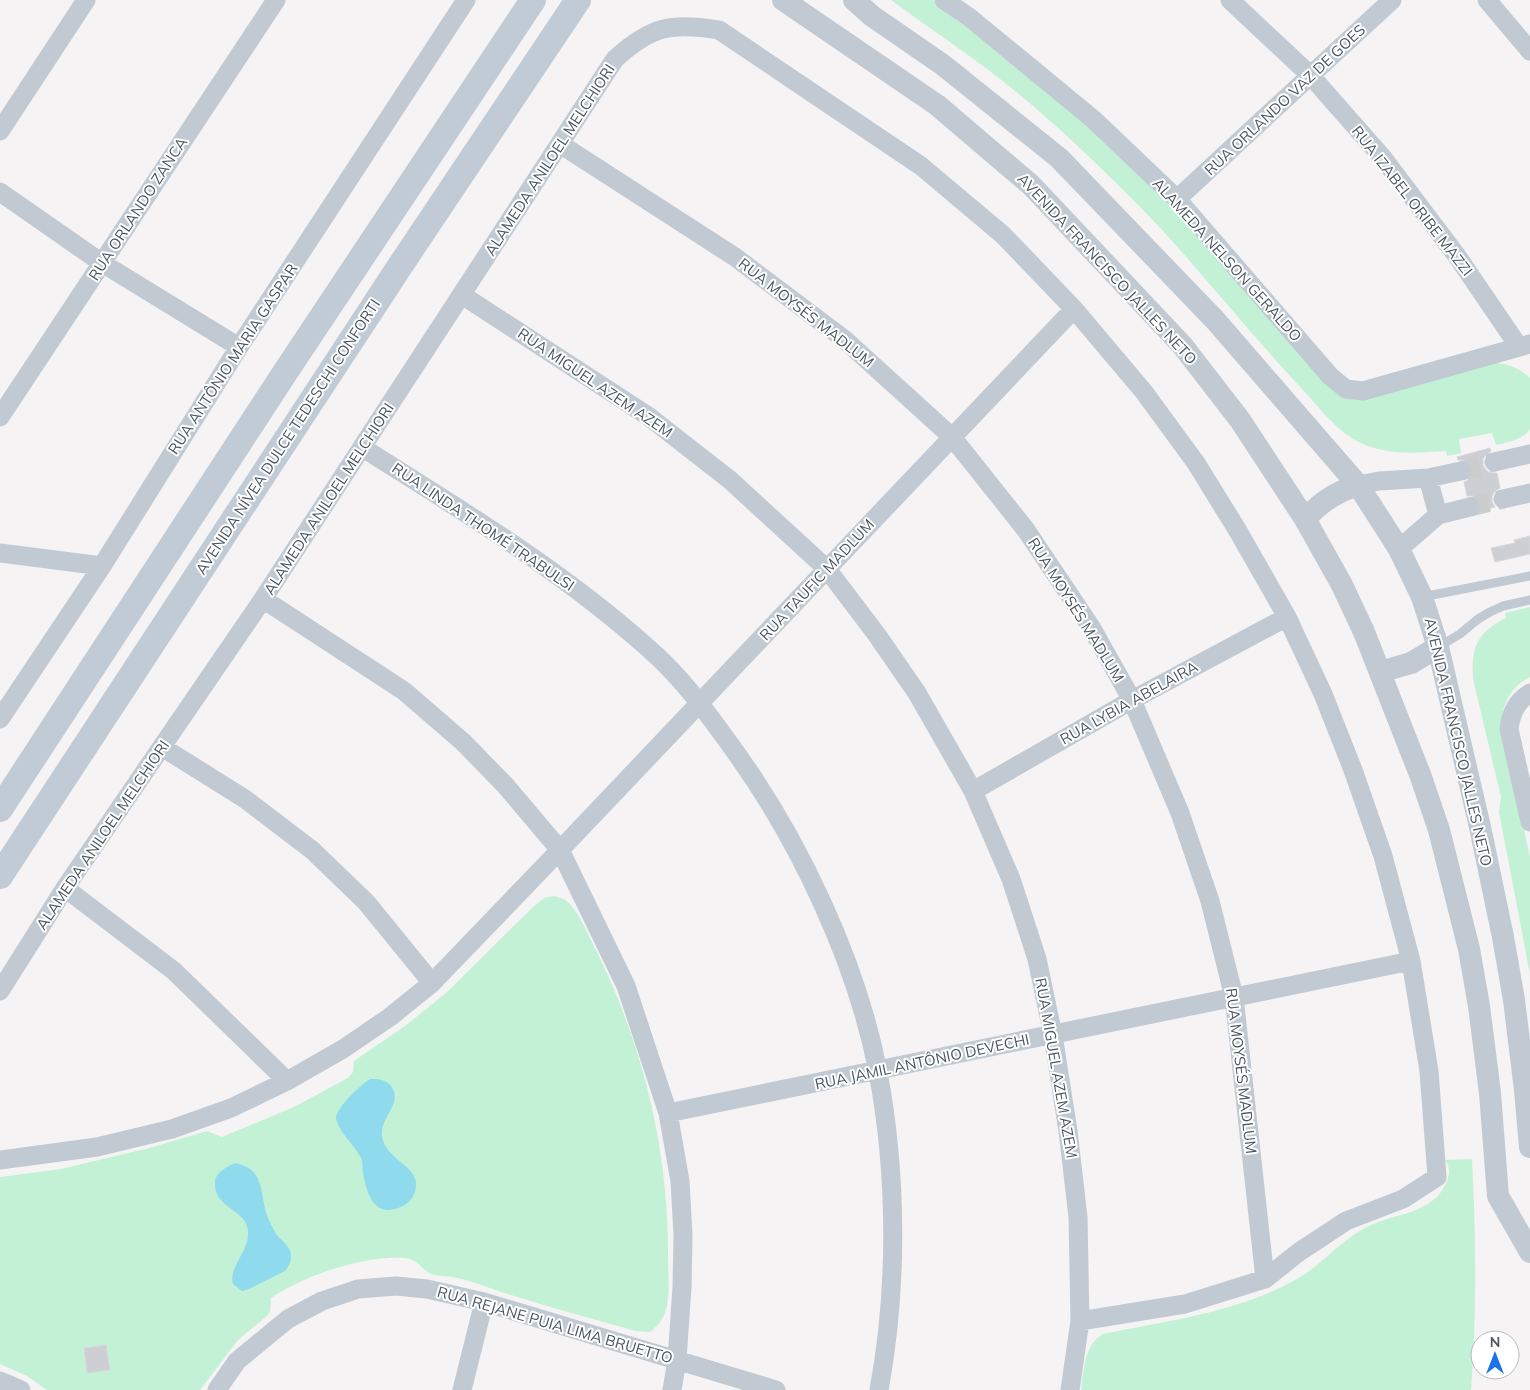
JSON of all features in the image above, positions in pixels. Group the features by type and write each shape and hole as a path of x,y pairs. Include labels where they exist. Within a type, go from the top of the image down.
{"main road":[{"path":"0,809 288,368 533,0"},
{"name":"AVENIDA NÍVEA DULCE TEDESCHI CONFORTI","path":"0,876 394,275 578,0"},
{"path":"49,735 80,754"}],"street":[{"path":"0,132 86,0"},
{"name":"RUA ORLANDO ZANCA","path":"0,417 276,0"},
{"name":"RUA ANTÔNIO MARIA GASPAR","path":"0,719 102,566 451,8 466,0"},
{"name":"AVENIDA FRANCISCO JALLES NETO","path":"783,0 937,105 1031,185 1182,345 1240,420 1305,519 1342,585 1364,632 1421,777 1439,830 1469,949 1480,1006 1490,1093 1498,1196 1519,1214 1530,1252"},
{"name":"AVENIDA FRANCISCO JALLES NETO","path":"854,0 872,16 943,65 1059,158 1216,320 1358,486 1399,549 1422,597 1438,647 1462,748 1482,812 1514,1000 1530,1147"},
{"name":"ALAMEDA NELSON GERALDO","path":"944,0 969,17 1094,119 1177,199 1330,376 1346,389 1362,391 1525,346"},
{"name":"RUA IZABEL ORIBE MAZZI","path":"1230,0 1311,76 1383,158 1525,346"},
{"name":"RUA ORLANDO VAZ DE GOES","path":"1177,199 1392,0"},
{"path":"1487,0 1530,51"},
{"name":"ALAMEDA ANILOEL MELCHIORI","path":"0,991 65,888 263,600 615,59 630,45 650,33 672,27 695,26 719,30 921,166 1003,235 1074,309 1144,392 1196,463 1238,531 1287,618 1323,694 1353,770 1382,856 1411,961 1428,1071 1437,1177 1403,1199 1346,1221 1299,1252 1265,1278"},
{"name":"RUA MOYSÉS MADLUM","path":"560,144 735,257 844,339 952,437 1026,530 1091,627 1132,700 1180,813 1210,901 1234,998 1265,1278"},
{"path":"0,192 102,263 239,347"},
{"name":"RUA MIGUEL AZEM AZEM","path":"462,295 648,416 730,480 827,569 877,635 917,693 973,791 1011,879 1037,959 1053,1035 1068,1131 1078,1216 1080,1321 1070,1390"},
{"name":"RUA TAUFIC MADLUM","path":"0,1160 97,1147 172,1129 231,1108 287,1081 343,1049 390,1017 432,983 1074,309"},
{"name":"RUA LINDA THOMÉ TRABULSI","path":"363,448 503,537 580,592 650,649 700,703 757,782 801,860 837,936 860,1002 878,1071 887,1137 893,1219 890,1304 878,1390"},
{"path":"1494,462 1530,454"},
{"path":"1305,519 1316,507 1343,490 1379,481 1428,478 1460,470"},
{"path":"1428,478 1438,515"},
{"path":"1503,499 1530,493"},
{"path":"1399,549 1438,515 1470,507"},
{"path":"0,553 102,566"},
{"path":"263,600 404,691 463,742 505,785 560,850 626,986 668,1113 680,1181 683,1235 677,1360 672,1390"},
{"name":"RUA LYBIA ABELAIRA","path":"973,791 1132,700 1287,618"},
{"path":"1380,672 1411,663 1438,647"},
{"path":"1523,700 1511,714 1509,729 1530,822"},
{"path":"162,748 245,800 312,850 366,902 432,983"},
{"path":"65,888 174,971 287,1081"},
{"name":"RUA JAMIL ANTÔNIO DEVECHI","path":"668,1113 1411,961"},
{"path":"1080,1321 1185,1304 1265,1278"},
{"name":"RUA REJANE PUIA LIMA BRUETTO","path":"217,1390 237,1361 288,1319 322,1301 358,1289 396,1286 427,1289 484,1302 776,1390"},
{"path":"462,1390 484,1302"},
{"path":"0,1381 21,1390"}],"lane":[{"path":"1422,597 1530,576"},
{"path":"1438,647 1460,634 1478,618 1503,606 1530,600"},
{"path":"1462,748 1478,770"}],"green space":[{"path":"891,0 933,0 966,22 1089,125 1171,204 1343,394 1496,363 1518,369 1530,378 1530,429 1520,438 1496,445 1492,433 1459,439 1461,453 1447,456 1446,451 1401,452 1379,449 1350,437 1328,418 1165,234 1094,161 1041,112 1004,82"},
{"path":"1530,607 1530,677 1510,694 1506,701 1502,725 1530,857 1530,974 1499,812 1501,797 1473,679 1473,658 1482,635 1496,623 1506,618 1505,613"},
{"path":"554,896 565,900 574,909 595,948 627,1022 650,1099 664,1178 669,1287 668,1302 664,1315 650,1332 636,1331 453,1277 434,1275 410,1259 389,1258 335,1268 318,1274 271,1298 270,1312 267,1316 238,1340 200,1390 47,1390 27,1376 0,1364 0,1177 61,1169 153,1147 207,1131 222,1137 294,1107 348,1078 353,1072 354,1061 405,1026 446,993 532,908 544,898"},
{"path":"1472,1159 1475,1274 1474,1330 1470,1330 1471,1390 1081,1390 1088,1351 1103,1334 1205,1313 1255,1298 1279,1288 1302,1276 1365,1228 1412,1212 1432,1201 1441,1192 1448,1178 1449,1168 1445,1160"}],"water":[{"path":"370,1079 379,1079 386,1082 394,1092 395,1098 384,1123 382,1136 384,1144 389,1151 415,1177 415,1191 411,1200 393,1210 379,1208 370,1197 361,1158 336,1119 344,1103"},
{"path":"235,1163 249,1168 255,1174 260,1184 268,1218 291,1254 290,1263 285,1271 242,1291 233,1284 232,1278 246,1245 248,1231 242,1218 220,1198 216,1192 215,1183 219,1173"}],"building":[{"path":"1490,448 1491,451 1483,458 1483,465 1490,473 1497,473 1500,488 1492,496 1492,502 1495,507 1481,511 1481,505 1478,500 1474,496 1467,496 1464,482 1471,475 1472,468 1469,463 1464,460 1458,460 1457,457"},
{"path":"1530,536 1530,554 1495,562 1491,548 1515,543 1514,540"},
{"path":"106,1345 110,1370 87,1373 84,1348"}],"tunnel":[{"path":"1461,471 1494,462"},
{"path":"1470,507 1503,499"}]}
